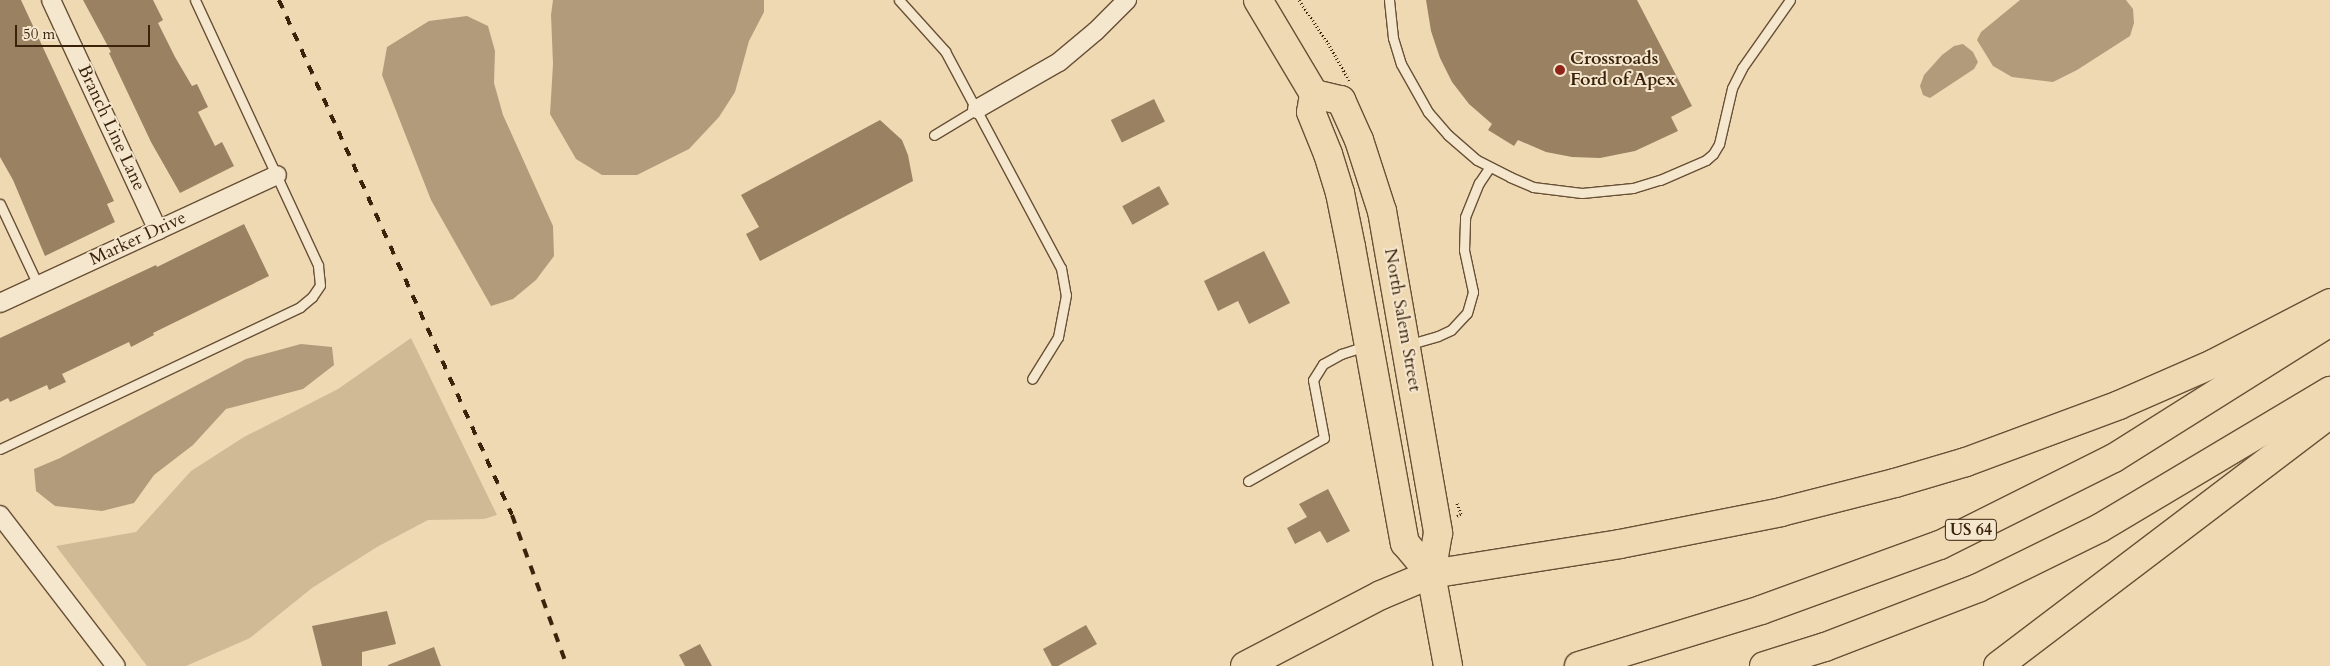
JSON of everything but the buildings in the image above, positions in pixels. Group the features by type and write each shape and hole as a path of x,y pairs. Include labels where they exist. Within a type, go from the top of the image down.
{"main road":[{"path":"1258,0 1314,94"},
{"name":"North Salem Street","path":"1431,574 1405,544 1340,192 1328,154 1311,112 1314,94 1341,100 1369,166 1388,241 1438,533 1431,574 1448,666"},
{"path":"1340,192 1370,248 1387,334 1391,341 1407,345"},
{"path":"1244,666 1381,595 1431,574 1620,544 1782,512 1904,481 2022,443 2119,405 2213,364 2330,303"},
{"name":"US 64","path":"1579,666 1761,610 1940,545 2114,458 2330,322"},
{"path":"1764,666 1824,647 1987,584 2100,528 2330,390"},
{"path":"1998,666 2330,414"}],"street":[{"name":"Branch Line Lane","path":"51,0 158,230"},
{"path":"977,109 1059,62 1096,31 1127,0"},
{"name":"Marker Drive","path":"0,303 276,175"},
{"path":"0,515 116,666"}],"lane":[{"path":"0,449 300,307 312,297 320,285 318,265 195,0"},
{"path":"899,0 945,51 1048,240 1063,277 1066,295 1058,337 1032,379"},
{"path":"1389,0 1393,38 1411,85 1428,112 1448,135 1466,152 1489,168 1533,187 1576,193 1601,193 1633,188 1660,180 1706,160 1713,154 1719,144 1726,108 1742,68 1790,0"},
{"path":"934,135 977,109"},
{"path":"1407,345 1451,330 1467,313 1473,292 1464,250 1465,217 1479,183 1489,168"},
{"path":"0,204 38,285"},
{"path":"1248,481 1324,438 1313,380 1323,364 1341,354 1369,345"}],"shaded area":[{"path":"553,0 764,0 764,12 749,41 735,92 719,117 689,149 637,175 602,175 576,159 550,114 553,64 551,15"},
{"path":"2020,0 2126,0 2133,9 2134,23 2130,36 2077,70 2053,82 2012,77 1993,66 1977,40 1981,32"},
{"path":"467,16 488,26 495,51 494,83 503,115 553,226 554,256 536,280 513,299 491,306 431,200 382,75 387,47 429,21"},
{"path":"1963,44 1973,52 1978,62 1974,69 1930,98 1923,95 1920,86 1924,75 1942,55 1954,46"},
{"path":"411,338 497,515 484,519 428,520 377,547 312,588 250,638 186,666 147,666 56,546 136,532 191,471 244,437 338,389"},
{"path":"301,344 332,347 334,365 303,389 226,409 193,445 154,475 134,503 102,511 55,506 36,491 34,469 60,458 246,359"}],"railway":[{"path":"279,0 512,515 567,666"}],"place":[{"name":"Crossroads Ford of Apex","path":"1560,70"}]}
